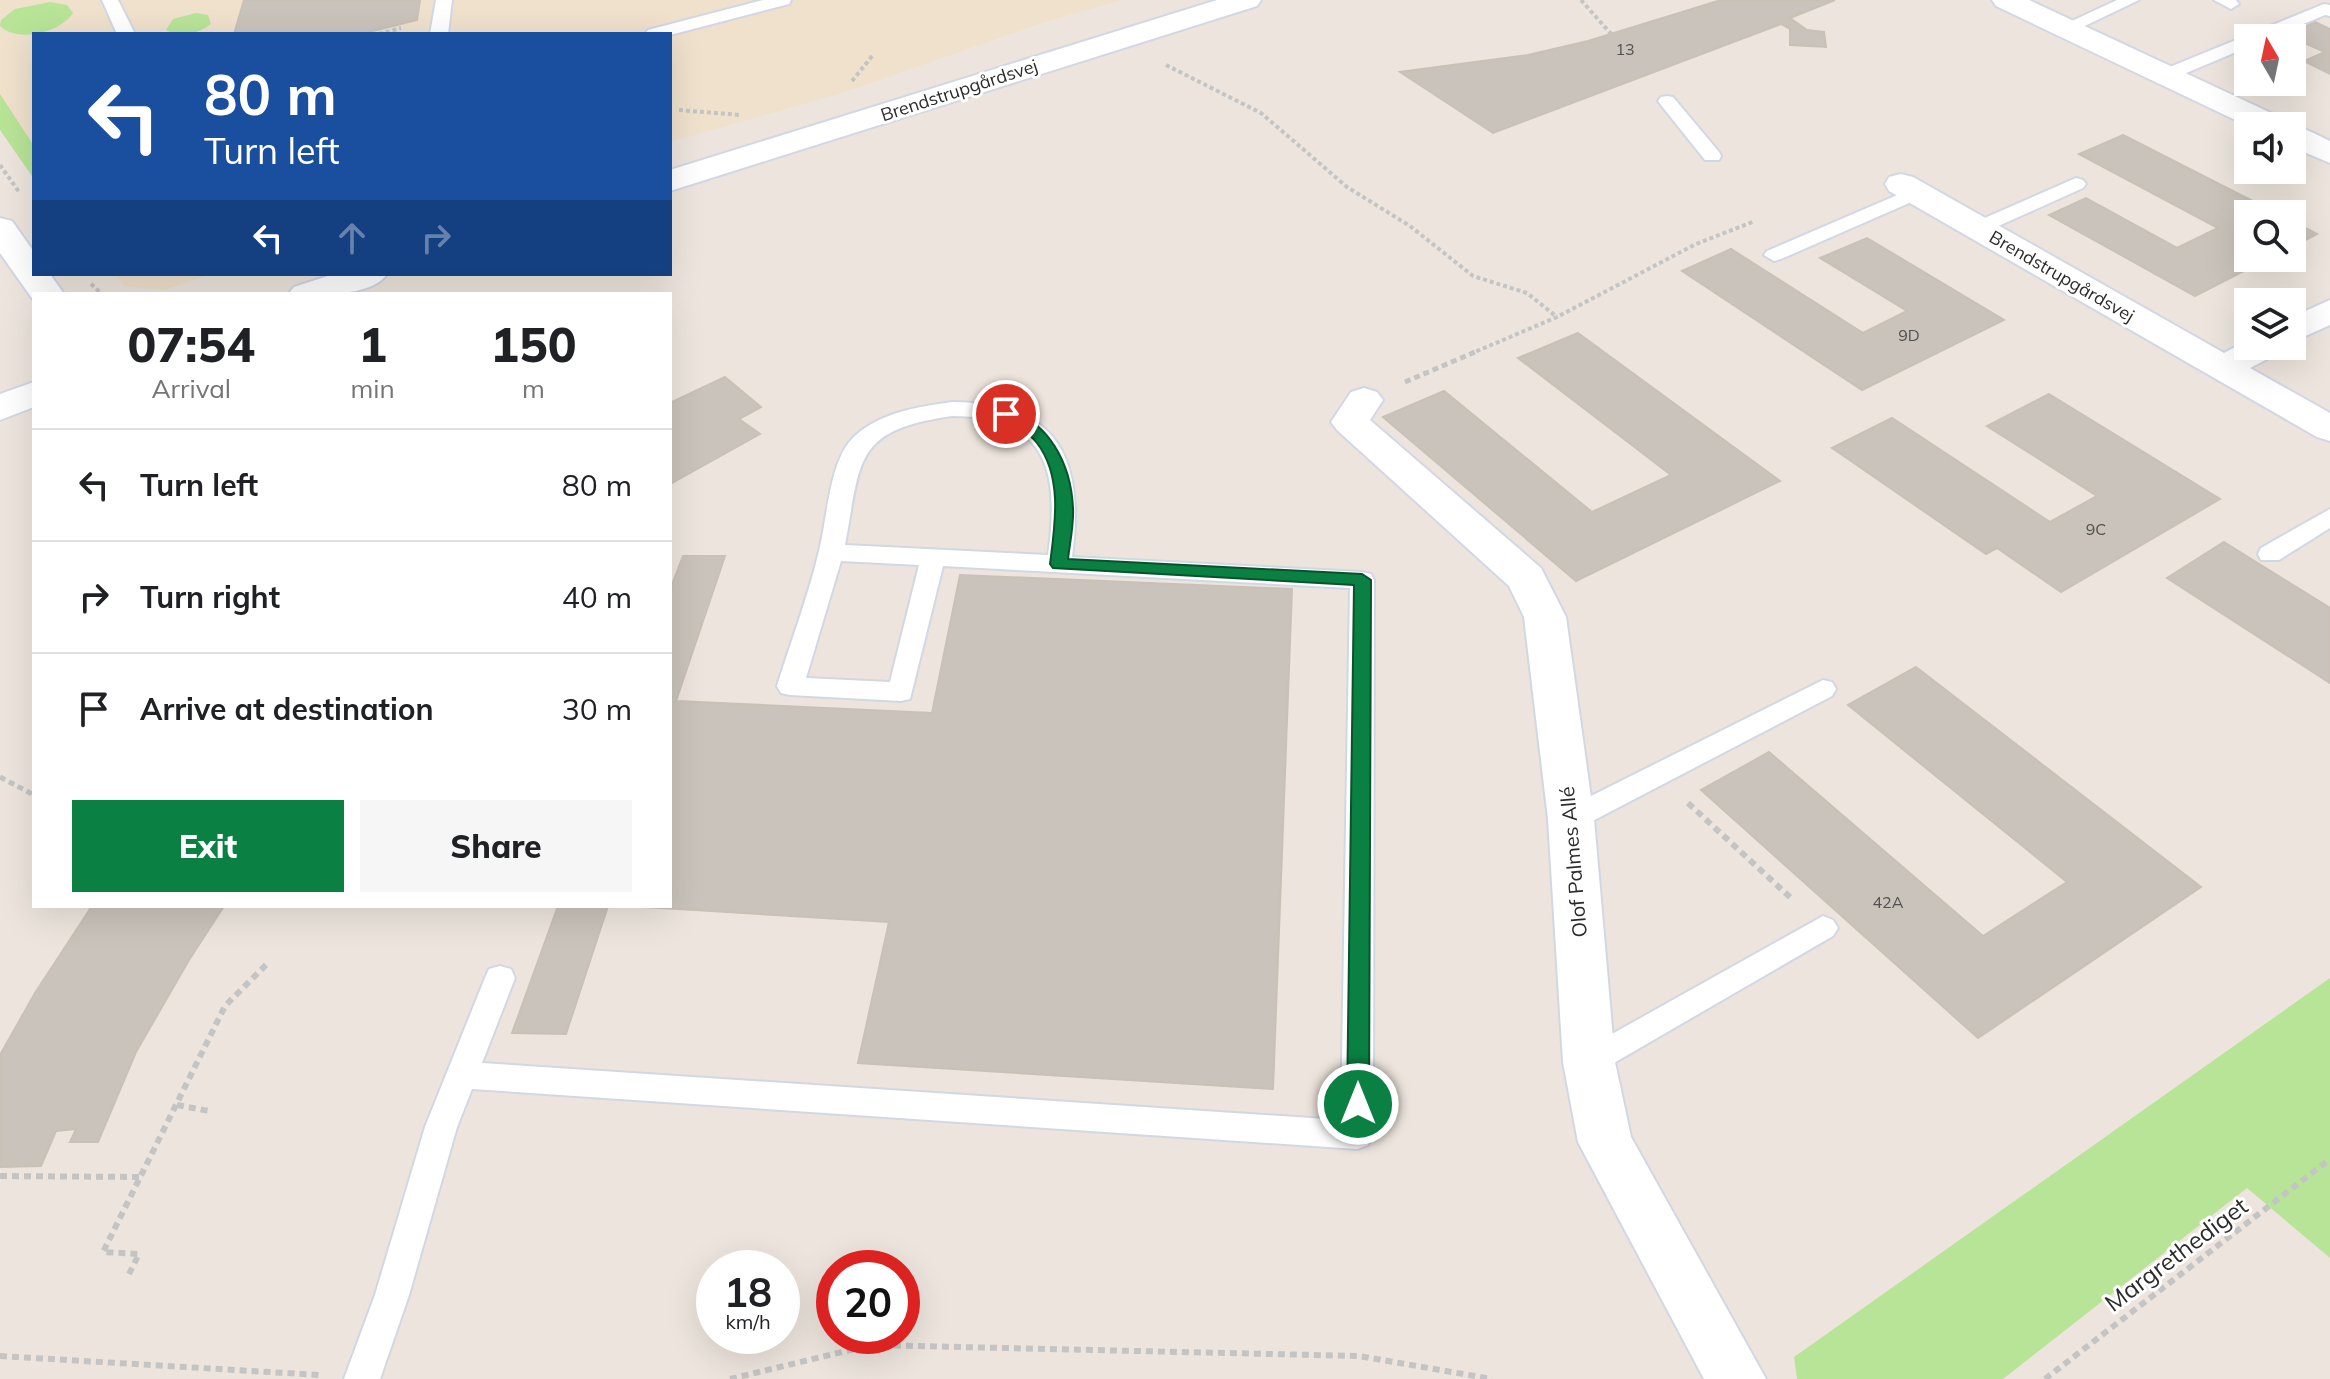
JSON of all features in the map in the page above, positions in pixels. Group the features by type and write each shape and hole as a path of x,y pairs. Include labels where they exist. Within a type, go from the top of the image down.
{"street":[{"name":"Brendstrupgårdsvej","path":"672,180 1247,0"},
{"path":"2006,0 2244,112"},
{"path":"2306,142 2330,153"},
{"name":"Brendstrupgårdsvej","path":"1908,188 2330,429"},
{"path":"0,228 32,274"},
{"path":"312,292 364,276"},
{"path":"2306,324 2330,311"},
{"path":"2223,368 2238,360"},
{"path":"0,408 32,394"},
{"name":"Olof Palmes Allé","path":"1364,400 1350,422 1526,578 1545,617 1571,819 1589,1062 1605,1142 1736,1379"}],"lane":[{"path":"110,0 125,32"},
{"path":"439,32 444,0"},
{"path":"662,32 783,0"},
{"path":"2066,28 2131,0"},
{"path":"2288,24 2324,9 2330,11"},
{"path":"2166,75 2234,47"},
{"path":"1667,101 1712,156"},
{"path":"1978,228 2076,184"},
{"path":"1774,255 1908,188"},
{"path":"933,557 901,692 790,686 831,552 855,451 878,430 916,415 958,406 989,408 1022,421 1043,440 1057,464 1065,508 1059,564"},
{"path":"2270,554 2330,517"},
{"path":"462,1075 1357,1135 1362,580 831,552"},
{"path":"1571,819 1823,689"},
{"path":"1589,1062 1823,928"},
{"path":"362,1378 392,1295 441,1127 500,978"}],"path":[{"path":"1581,0 1612,35"},
{"path":"1115,41 1261,113 1347,187 1410,226 1473,276 1527,293 1557,317"},
{"path":"1364,400 1557,317 1696,244 1768,215"},
{"path":"1658,776 1823,928"},
{"path":"0,777 32,794"},
{"path":"129,1274 139,1254 103,1252 225,1006 268,963"},
{"path":"177,1105 209,1111"},
{"name":"Margrethediget","path":"2045,1379 2330,1159"},
{"path":"0,1176 142,1177"},
{"path":"730,1379 871,1345 1359,1356 1492,1379"},
{"path":"0,1356 362,1378"}],"shaded area":[{"path":"0,0 1122,0 1042,23 842,93 672,141 672,32 32,32 32,168 0,126"},
{"path":"116,276 206,276 164,290 124,286"}],"green space":[{"path":"50,2 67,5 73,13 58,26 27,35 7,31 0,26 1,20 15,9"},
{"path":"196,13 208,15 211,24 195,32 166,30 173,19"},
{"path":"0,94 32,143 32,176 0,130"},
{"path":"2330,978 2330,1258 2247,1188 2003,1379 1797,1379 1794,1357"}],"building":[{"path":"244,0 420,0 417,20 369,32 235,32"},
{"path":"1721,0 1835,0 1790,18 1807,30 1824,32 1826,47 1790,45 1790,29 1781,24 1493,133 1400,72 1528,55 1588,41"},
{"path":"2315,22 2330,29 2330,74 2306,62 2325,52 2306,44 2306,26"},
{"path":"2123,135 2251,200 2234,200 2234,272 2242,272 2195,296 2049,215 2086,198 2177,248 2218,228 2079,154"},
{"path":"2306,228 2317,234 2306,240"},
{"path":"1867,238 2004,320 1862,390 1682,271 1731,249 1863,333 1907,311 1820,258"},
{"path":"1578,333 1780,481 1576,581 1383,417 1444,391 1592,512 1671,475 1518,358"},
{"path":"725,377 761,407 739,419 760,434 672,483 672,402"},
{"path":"2049,394 2220,499 2061,592 1997,548 1986,554 1832,448 1892,418 2050,522 2097,496 1987,426"},
{"path":"2224,542 2330,608 2330,683 2167,578"},
{"path":"683,556 725,556 676,701 932,713 960,575 1292,589 1273,1089 858,1063 889,922 661,908 672,908 672,585"},
{"path":"1916,667 2201,887 1978,1038 1701,790 1769,752 1983,936 2067,882 1848,705"},
{"path":"91,908 223,908 136,1052 98,1142 70,1142 76,1129 56,1131 41,1166 0,1167 0,1055 35,993"},
{"path":"557,908 607,908 566,1034 512,1033"}],"route":[{"path":"1006,414 1022,421 1043,440 1057,464 1065,508 1059,564 1362,580 1358,1104"}]}
